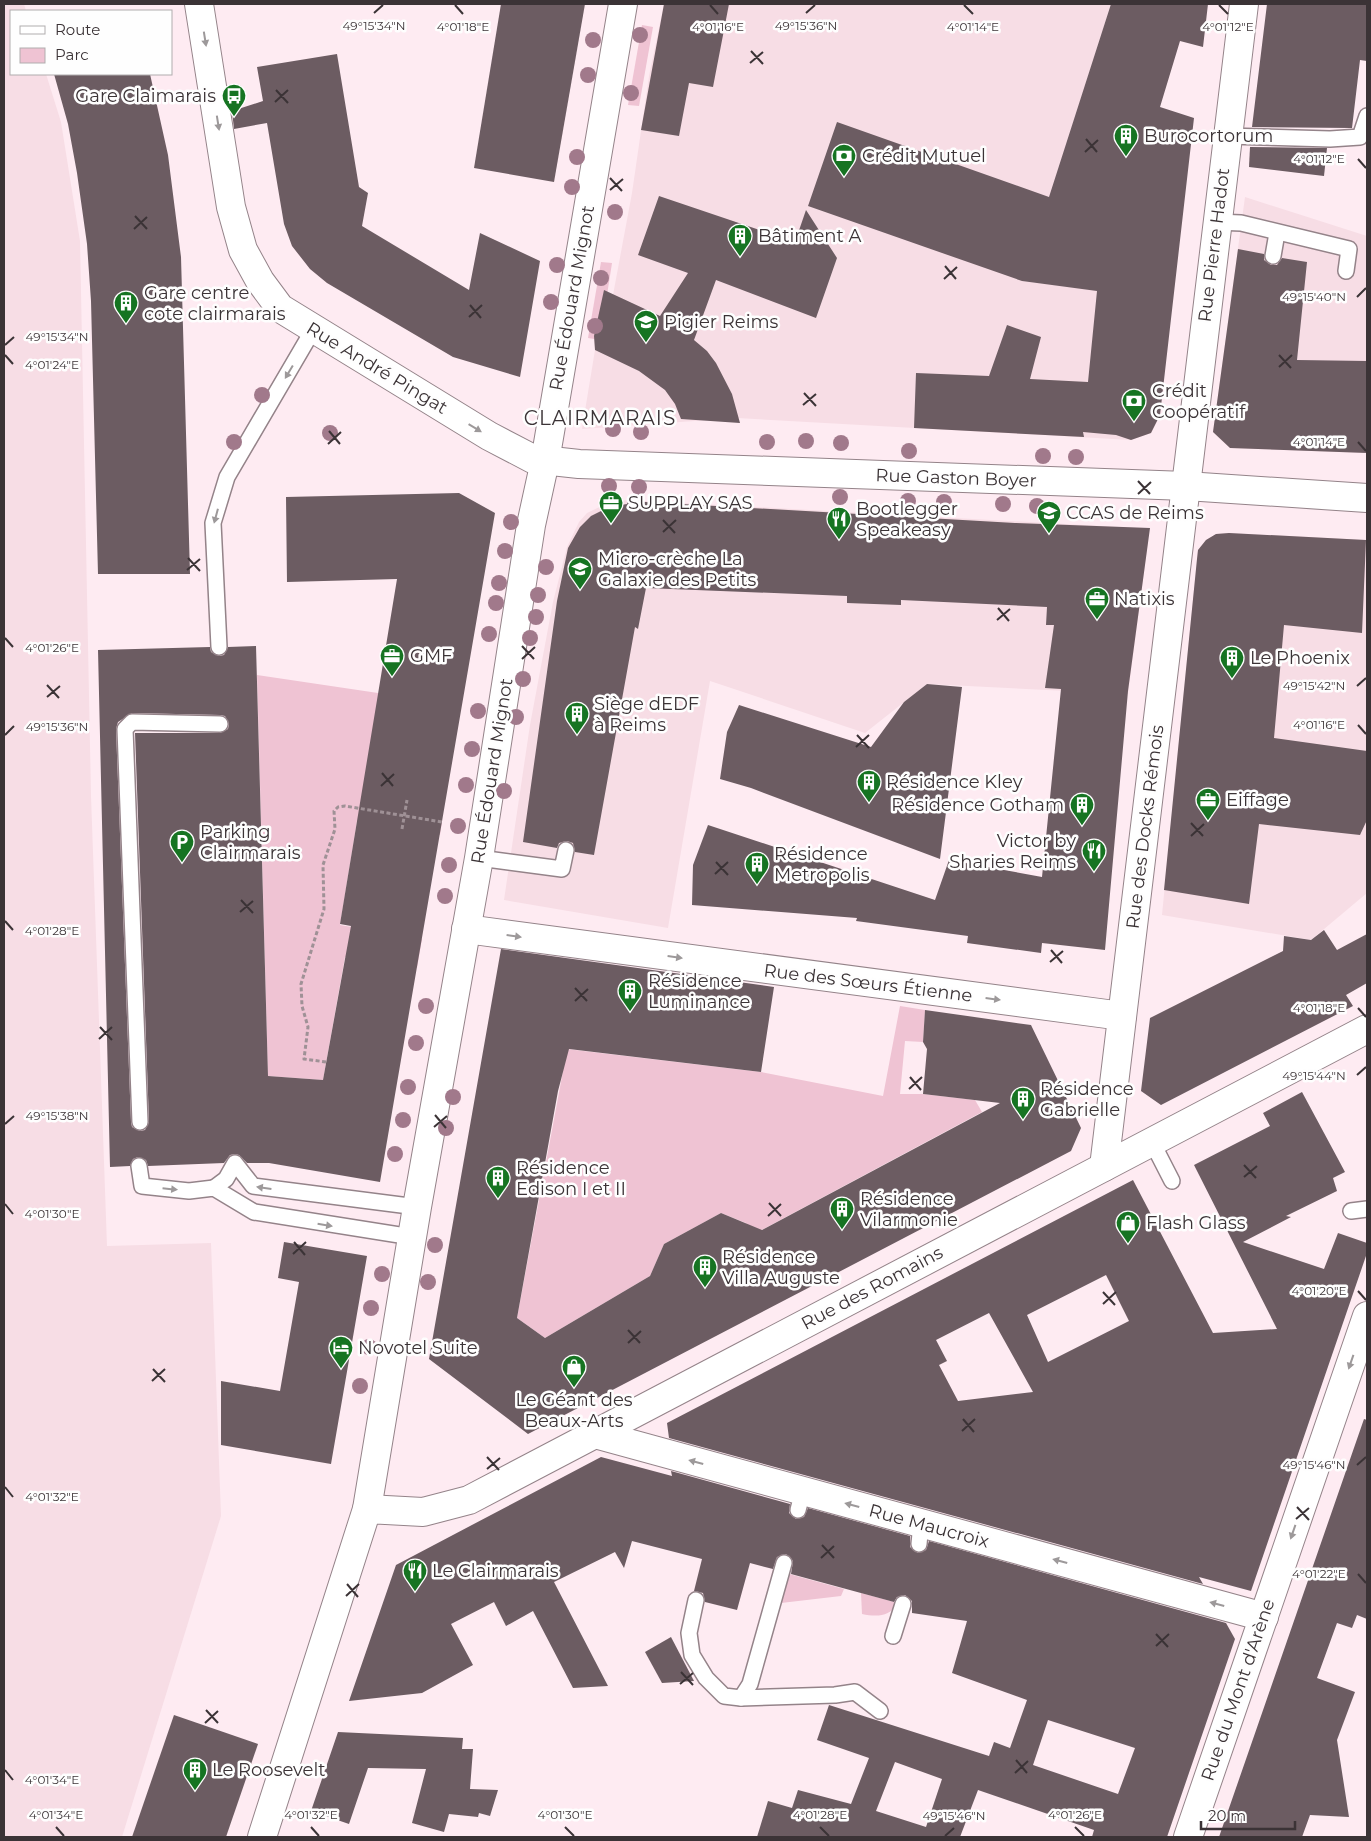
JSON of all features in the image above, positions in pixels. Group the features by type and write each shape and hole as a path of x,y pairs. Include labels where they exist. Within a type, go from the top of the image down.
{"street":[{"name":"Rue André Pingat","path":"199,4 231,207 243,250 260,281 280,308 313,330 489,436 533,459 545,461"},
{"name":"Rue Édouard Mignot","path":"262,1837 367,1509 417,1207 479,858 531,525 545,461 623,4"},
{"name":"Rue Pierre Hadot","path":"1186,486 1216,222 1244,4"},
{"name":"Rue Gaston Boyer","path":"545,461 595,465 1186,486 1367,498"},
{"name":"Rue des Docks Rémois","path":"1104,1167 1186,486"},
{"name":"Rue des Sœurs Étienne","path":"466,930 1122,1016"},
{"name":"Rue des Romains","path":"367,1509 423,1512 469,1500 1367,1029"},
{"name":"Rue du Mont d'Arène","path":"1188,1837 1367,1316"},
{"name":"Rue Maucroix","path":"595,1434 800,1501 920,1534 1264,1617"}],"lane":[{"path":"1227,136 1330,139 1360,137 1367,116"},
{"path":"1216,222 1241,223 1349,249 1346,271"},
{"path":"1273,256 1277,233"},
{"path":"219,647 213,523 227,477 313,330"},
{"path":"140,1122 125,729 132,722 220,724"},
{"path":"479,858 562,869 566,850"},
{"path":"1152,1142 1172,1181"},
{"path":"140,1166 142,1186 189,1191 214,1188 226,1179 235,1163 253,1186 417,1207"},
{"path":"214,1188 254,1212 412,1238"},
{"path":"1350,1211 1367,1209"},
{"path":"742,1698 750,1684 784,1563"},
{"path":"696,1600 689,1633 692,1654 706,1678 724,1696 742,1698 835,1696 855,1692 880,1711"},
{"path":"893,1636 903,1604"}],"path":[{"path":"402,829 407,800"},
{"path":"326,1062 304,1059 308,1026 300,995 303,972 324,909 323,865 335,829 334,811 338,807 345,806 442,822"}],"shaded area":[{"path":"4,4 24,4 26,10 10,10 10,75 46,75 61,122 80,241 91,796 107,1246 211,1243 221,1516 122,1837 4,1837"},
{"path":"664,4 1111,4 1023,281 1172,300 1160,415 1151,433 1131,440 737,418 582,429 595,350 594,336 613,295 632,193 649,76"},
{"path":"1245,197 1367,236 1367,453 1230,448 1213,432"},
{"path":"628,500 1138,528 1148,541 1128,694 927,684 865,733 710,681 668,928 504,900 530,725 553,602 567,547 579,522 587,513 610,502"},
{"path":"1229,533 1367,540 1367,893 1311,940 1162,915 1198,550 1206,540 1216,534"}],"green space":[{"path":"642,25 653,27 639,106 628,105"},
{"path":"601,262 612,263 600,340 588,338"},
{"path":"257,675 378,693 442,822 440,835 357,821 340,925 422,939 417,968 345,957 323,1080 268,1076"},
{"path":"900,1006 925,1010 923,1042 905,1041 900,1094 923,1094 975,1100 982,1112 752,1235 746,1223 721,1213 664,1244 650,1276 545,1338 517,1318 563,1071 554,1064 558,1048 761,1072 883,1096"},
{"path":"789,1574 844,1589 841,1596 781,1603"},
{"path":"861,1593 898,1603 891,1611 882,1615 862,1614"}],"building":[{"path":"501,4 585,4 554,182 474,168"},
{"path":"664,4 729,4 713,87 689,83 679,136 641,130"},
{"path":"1111,4 1208,4 1203,47 1180,41 1160,107 1194,118 1160,415 1151,433 1131,440 1116,435 1083,432 1084,437 914,428 916,373 989,376 1007,325 1041,337 1030,379 1088,382 1097,291 1022,281 808,206 837,122 1049,197"},
{"path":"1267,4 1367,4 1367,61 1360,60 1352,128 1252,127"},
{"path":"337,54 359,187 368,193 362,226 469,290 480,233 540,261 520,377 453,357 327,283 310,269 292,246 284,224 267,123 234,129 232,111 263,101 257,67"},
{"name":"Gare centre cote clairmarais","path":"54,75 150,75 168,155 181,257 190,574 98,574 91,301 87,244 68,124"},
{"path":"1250,147 1327,148 1324,176 1249,167"},
{"path":"659,196 795,242 806,210 837,258 816,318 716,280 694,340 707,351 716,363 732,394 740,423 681,419 675,404 665,390 639,371 595,350 594,336 604,290 660,316 688,273 638,255"},
{"path":"1238,249 1264,254 1264,260 1271,265 1277,265 1282,258 1307,262 1297,360 1367,361 1367,453 1230,448 1213,432"},
{"path":"459,493 495,513 380,1182 269,1163 247,1163 239,1155 235,1154 230,1155 224,1163 148,1166 146,1160 138,1157 133,1159 130,1166 110,1167 98,650 210,647 211,652 219,656 224,655 228,647 256,646 268,1076 323,1080 351,926 340,924 397,579 287,582 286,497","holes":["132,713 225,716 229,724 228,729 220,733 135,733 149,1122 145,1130 140,1131 132,1127 131,1122 116,729 118,722"]},
{"path":"628,501 1015,523 1150,528 1128,691 1105,950 1042,943 1041,953 967,943 968,936 856,921 857,918 692,905 693,865 708,825 935,900 949,860 1042,877 1061,689 1045,688 1054,625 1046,625 1047,607 901,600 901,605 847,603 847,596 646,588 638,629 635,627 594,855 575,852 573,843 567,841 559,843 557,848 523,842 557,601 568,548 580,527 591,516 609,507 627,504"},
{"path":"1229,533 1366,540 1362,633 1284,625 1274,738 1367,751 1367,820 1360,835 1259,824 1249,904 1164,890 1198,550 1206,540 1216,534"},
{"name":"Résidence Kley","path":"927,684 962,687 940,859 751,788 720,779 727,732 739,705 871,747 904,702"},
{"path":"1324,930 1337,950 1367,934 1367,983 1346,995 1353,1006 1161,1105 1141,1091 1150,1018 1283,951 1284,936 1311,940"},
{"path":"501,949 774,987 761,1072 569,1049 558,1091 517,1318 545,1338 650,1276 664,1244 721,1213 762,1230 1000,1103 923,1094 927,1049 923,1042 925,1010 1031,1025 1081,1128 1071,1151 528,1434 429,1359"},
{"path":"1302,1092 1345,1172 1333,1178 1337,1191 1286,1216 1291,1217 1243,1242 1324,1269 1338,1233 1367,1243 1367,1253 1251,1591 1199,1577 1203,1584 669,1438 667,1423 1133,1180 1213,1333 1277,1329 1194,1165 1270,1126 1263,1113","holes":["1106,1275 1129,1321 1048,1362 1027,1315","989,1313 1033,1392 958,1401 939,1365 947,1361 936,1340"]},
{"path":"284,1242 367,1256 331,1464 221,1445 221,1381 280,1391 299,1282 278,1278"},
{"path":"1364,1419 1367,1420 1367,1619 1357,1615 1352,1628 1337,1623 1317,1678 1355,1692 1337,1740 1349,1817 1310,1815 1302,1837 1219,1837"},
{"path":"601,1457 672,1476 671,1471 790,1504 789,1513 796,1519 804,1517 808,1508 910,1536 910,1547 918,1553 926,1550 929,1541 1226,1623 1235,1639 1167,1837 1092,1837 1094,1830 978,1790 960,1837 757,1837 768,1801 792,1808 798,1790 851,1804 869,1758 817,1740 829,1705 989,1756 994,1742 1010,1748 1027,1700 952,1673 967,1621 912,1613 912,1601 905,1595 897,1597 894,1602 791,1574 793,1561 786,1554 777,1557 773,1569 750,1563 737,1610 705,1602 703,1593 694,1591 702,1559 632,1541 624,1568 615,1552 554,1582 608,1686 573,1688 533,1611 506,1626 494,1602 451,1624 473,1665 422,1693 349,1701 396,1565","holes":["1048,1720 1135,1748 1118,1794 1033,1765","895,1762 942,1779 926,1827 876,1811"]},
{"path":"671,1637 694,1681 662,1683 645,1652"},
{"name":"Le Roosevelt","path":"174,1715 258,1744 226,1837 132,1837"},
{"path":"338,1732 463,1738 462,1749 473,1749 470,1789 498,1790 490,1816 479,1813 478,1817 449,1814 444,1832 412,1823 426,1769 368,1768 349,1824 311,1811"}],"place":[{"name":"Gare Claimarais","path":"234,117"},
{"name":"Burocortorum","path":"1126,157"},
{"name":"Crédit Mutuel","path":"844,177"},
{"name":"Bâtiment A","path":"740,257"},
{"name":"Gare centre cote clairmarais","path":"126,324"},
{"name":"Pigier Reims","path":"646,343"},
{"name":"Crédit Coopératif","path":"1134,422"},
{"name":"SUPPLAY SAS","path":"611,524"},
{"name":"CCAS de Reims","path":"1049,534"},
{"name":"Bootlegger Speakeasy","path":"839,540"},
{"name":"Micro-crèche La Galaxie des Petits","path":"580,590"},
{"name":"Natixis","path":"1097,620"},
{"name":"GMF","path":"392,677"},
{"name":"Le Phoenix","path":"1232,679"},
{"name":"Siège dEDF à Reims","path":"577,735"},
{"name":"Résidence Kley","path":"869,803"},
{"name":"Eiffage","path":"1208,821"},
{"name":"Résidence Gotham","path":"1082,826"},
{"name":"Parking Clairmarais","path":"182,863"},
{"name":"Victor by Sharies Reims","path":"1094,872"},
{"name":"Résidence Metropolis","path":"757,885"},
{"name":"Résidence Luminance","path":"630,1012"},
{"name":"Résidence Gabrielle","path":"1023,1120"},
{"name":"Résidence Edison I et II","path":"498,1199"},
{"name":"Résidence Vilarmonie","path":"842,1230"},
{"name":"Flash Glass","path":"1128,1244"},
{"name":"Résidence Villa Auguste","path":"705,1288"},
{"name":"Novotel Suite","path":"341,1369"},
{"name":"Le Géant des Beaux-Arts","path":"574,1388"},
{"name":"Le Clairmarais","path":"415,1592"},
{"name":"Le Roosevelt","path":"195,1791"}],"district":[{"name":"CLAIRMARAIS","path":"600,418"}]}
